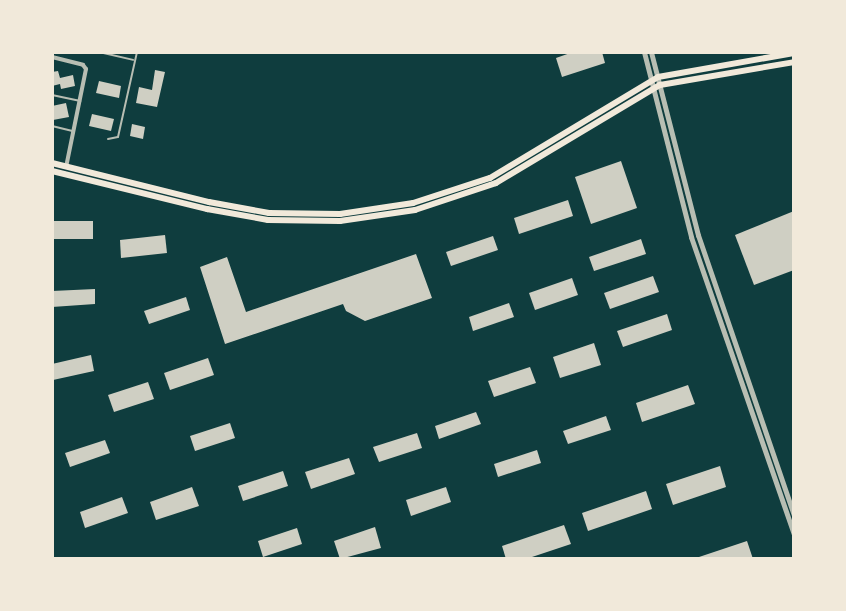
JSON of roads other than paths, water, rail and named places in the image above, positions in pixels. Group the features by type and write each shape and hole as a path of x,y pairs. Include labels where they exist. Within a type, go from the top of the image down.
{"main road":[{"path":"52,163 269,213 340,214 413,203 490,178 656,82 794,53"},
{"path":"52,171 268,220 340,221 415,210 496,183 656,82 794,62"}],"street":[{"path":"71,61 74,52"},
{"path":"644,52 656,82 698,235 794,515"},
{"path":"651,52 691,237 794,534"},
{"path":"52,57 71,61 86,69 66,167"}],"lane":[{"path":"99,52 135,60"},
{"path":"108,139 118,137 137,52"},
{"path":"52,95 81,102"},
{"path":"52,126 73,131"}]}
